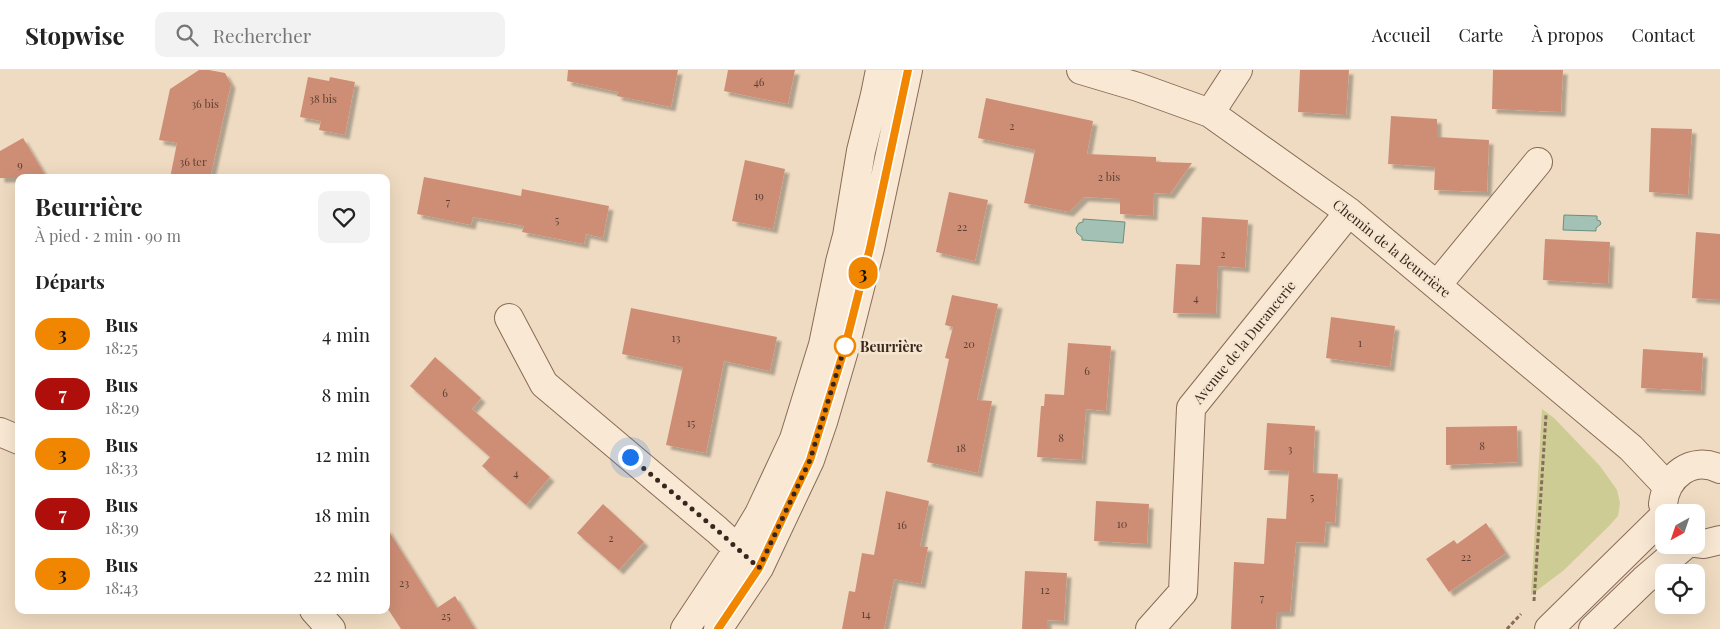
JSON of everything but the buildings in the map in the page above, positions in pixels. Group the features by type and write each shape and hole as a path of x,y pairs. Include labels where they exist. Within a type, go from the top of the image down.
{"street":[{"path":"718,629 759,568 810,460 823,422 845,347 870,248 908,70"},
{"name":"Chemin de la Beurrière","path":"1081,70 1210,113 1349,212 1631,448 1666,486"},
{"path":"1210,113 1238,70"},
{"path":"685,629 759,514 790,447 808,398 823,345 847,236 861,150 878,83"},
{"path":"1437,285 1538,162"},
{"name":"Avenue de la Durancerie","path":"1150,629 1183,592 1191,408 1349,212"},
{"path":"509,318 544,384 759,568"},
{"path":"0,432 15,438"},
{"path":"1662,504 1666,486 1679,472 1696,465 1718,465"},
{"path":"1549,629 1655,524"},
{"path":"1705,544 1720,540"},
{"path":"1594,629 1644,580 1674,554"},
{"path":"318,614 331,629"}],"path":[{"path":"1534,601 1546,415"}],"shaded area":[{"path":"1564,215 1597,216 1597,220 1601,224 1596,228 1596,231 1563,230"},
{"path":"1083,219 1125,222 1123,243 1082,240 1076,228 1079,223 1083,222"},
{"path":"1542,409 1554,418 1600,466 1617,490 1620,503 1618,516 1608,527 1564,570 1531,595"}],"bus line":[{"name":"3","path":"718,629 759,568 810,460 823,422 845,347 870,248 908,70"}],"place":[{"name":"Beurrière","path":"845,346"}],"route":[{"path":"630,457 759,568 810,460 845,346"}]}
